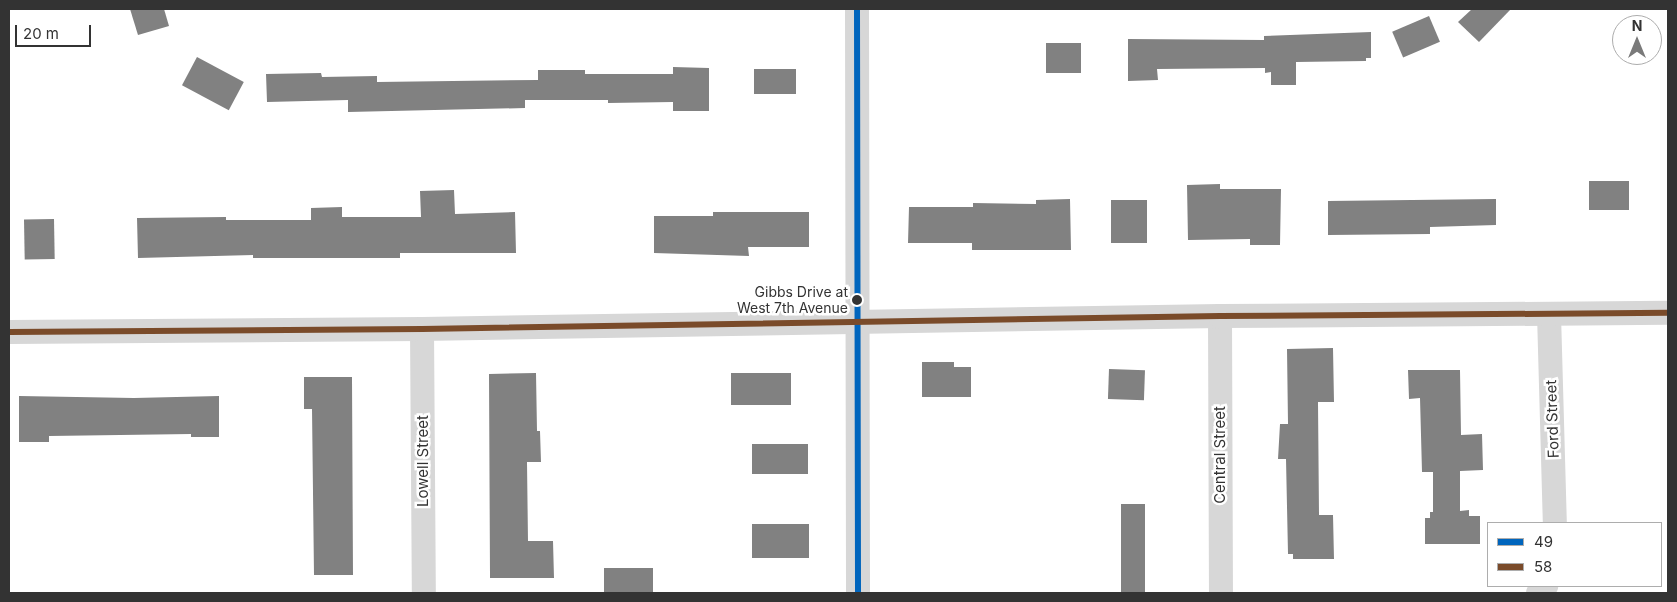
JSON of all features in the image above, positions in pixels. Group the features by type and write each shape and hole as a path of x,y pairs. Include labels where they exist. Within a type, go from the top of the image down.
{"street":[{"path":"857,9 858,593"},
{"path":"9,332 422,329 1220,316 1668,313"},
{"name":"Ford Street","path":"1549,314 1555,522"},
{"name":"Central Street","path":"1220,316 1221,593"},
{"name":"Lowell Street","path":"422,329 424,593"}],"building":[{"path":"130,9 164,9 169,26 138,35"},
{"path":"1472,9 1511,9 1479,42 1458,22"},
{"path":"1429,16 1440,42 1403,57 1392,32"},
{"path":"1371,32 1371,58 1366,58 1366,61 1296,62 1296,85 1271,85 1271,72 1265,73 1265,68 1157,69 1158,80 1128,81 1128,39 1264,40 1264,36"},
{"path":"1046,43 1081,43 1081,73 1046,73"},
{"path":"197,57 244,82 229,110 182,85"},
{"path":"673,67 709,68 709,111 673,111 673,102 608,103 608,100 525,100 525,108 348,112 348,100 267,102 266,74 321,73 322,77 377,76 377,82 538,80 538,70 585,70 585,74 673,74"},
{"path":"754,69 796,69 796,94 754,94"},
{"path":"1589,181 1629,181 1629,210 1589,210"},
{"path":"1220,184 1220,189 1281,189 1280,245 1250,245 1250,239 1188,240 1187,185"},
{"path":"454,190 455,214 515,212 516,253 400,253 400,258 253,258 253,255 138,258 137,218 226,217 226,220 311,220 311,208 342,207 342,217 421,217 420,191"},
{"path":"1070,199 1071,250 972,250 972,243 908,243 909,207 973,207 973,203 1036,204 1036,200"},
{"path":"1496,199 1496,225 1430,227 1430,234 1328,235 1328,201"},
{"path":"1111,200 1147,200 1147,243 1111,243"},
{"path":"713,212 809,212 809,247 748,247 749,256 654,253 654,216 713,216"},
{"path":"54,219 55,259 25,260 24,220"},
{"path":"1333,348 1334,402 1318,402 1319,515 1333,515 1334,559 1293,559 1293,554 1288,554 1286,459 1278,459 1280,424 1288,424 1287,349"},
{"path":"922,362 954,362 954,367 971,367 971,397 922,397"},
{"path":"1109,369 1145,370 1144,400 1108,399"},
{"path":"1408,370 1460,370 1461,435 1482,434 1483,470 1460,471 1460,511 1469,510 1469,516 1480,516 1480,544 1425,544 1425,518 1430,518 1430,512 1433,512 1433,472 1422,472 1420,398 1409,399"},
{"path":"536,373 537,431 540,431 541,462 527,462 528,541 553,541 554,578 490,578 489,374"},
{"path":"731,373 791,373 791,405 731,405"},
{"path":"304,377 352,377 353,575 314,575 312,409 304,409"},
{"path":"19,396 134,398 219,396 219,437 191,437 191,434 49,436 49,442 19,442"},
{"path":"752,444 808,444 808,474 752,474"},
{"path":"1121,504 1145,504 1145,593 1121,593"},
{"path":"752,524 809,524 809,558 752,558"},
{"path":"604,568 653,568 653,593 604,593"}],"transit line":[{"name":"49","path":"857,9 858,593"},
{"name":"58","path":"9,332 422,329 1220,316 1668,313"}],"place":[{"name":"Gibbs Drive at West 7th Avenue","path":"857,300"}]}
